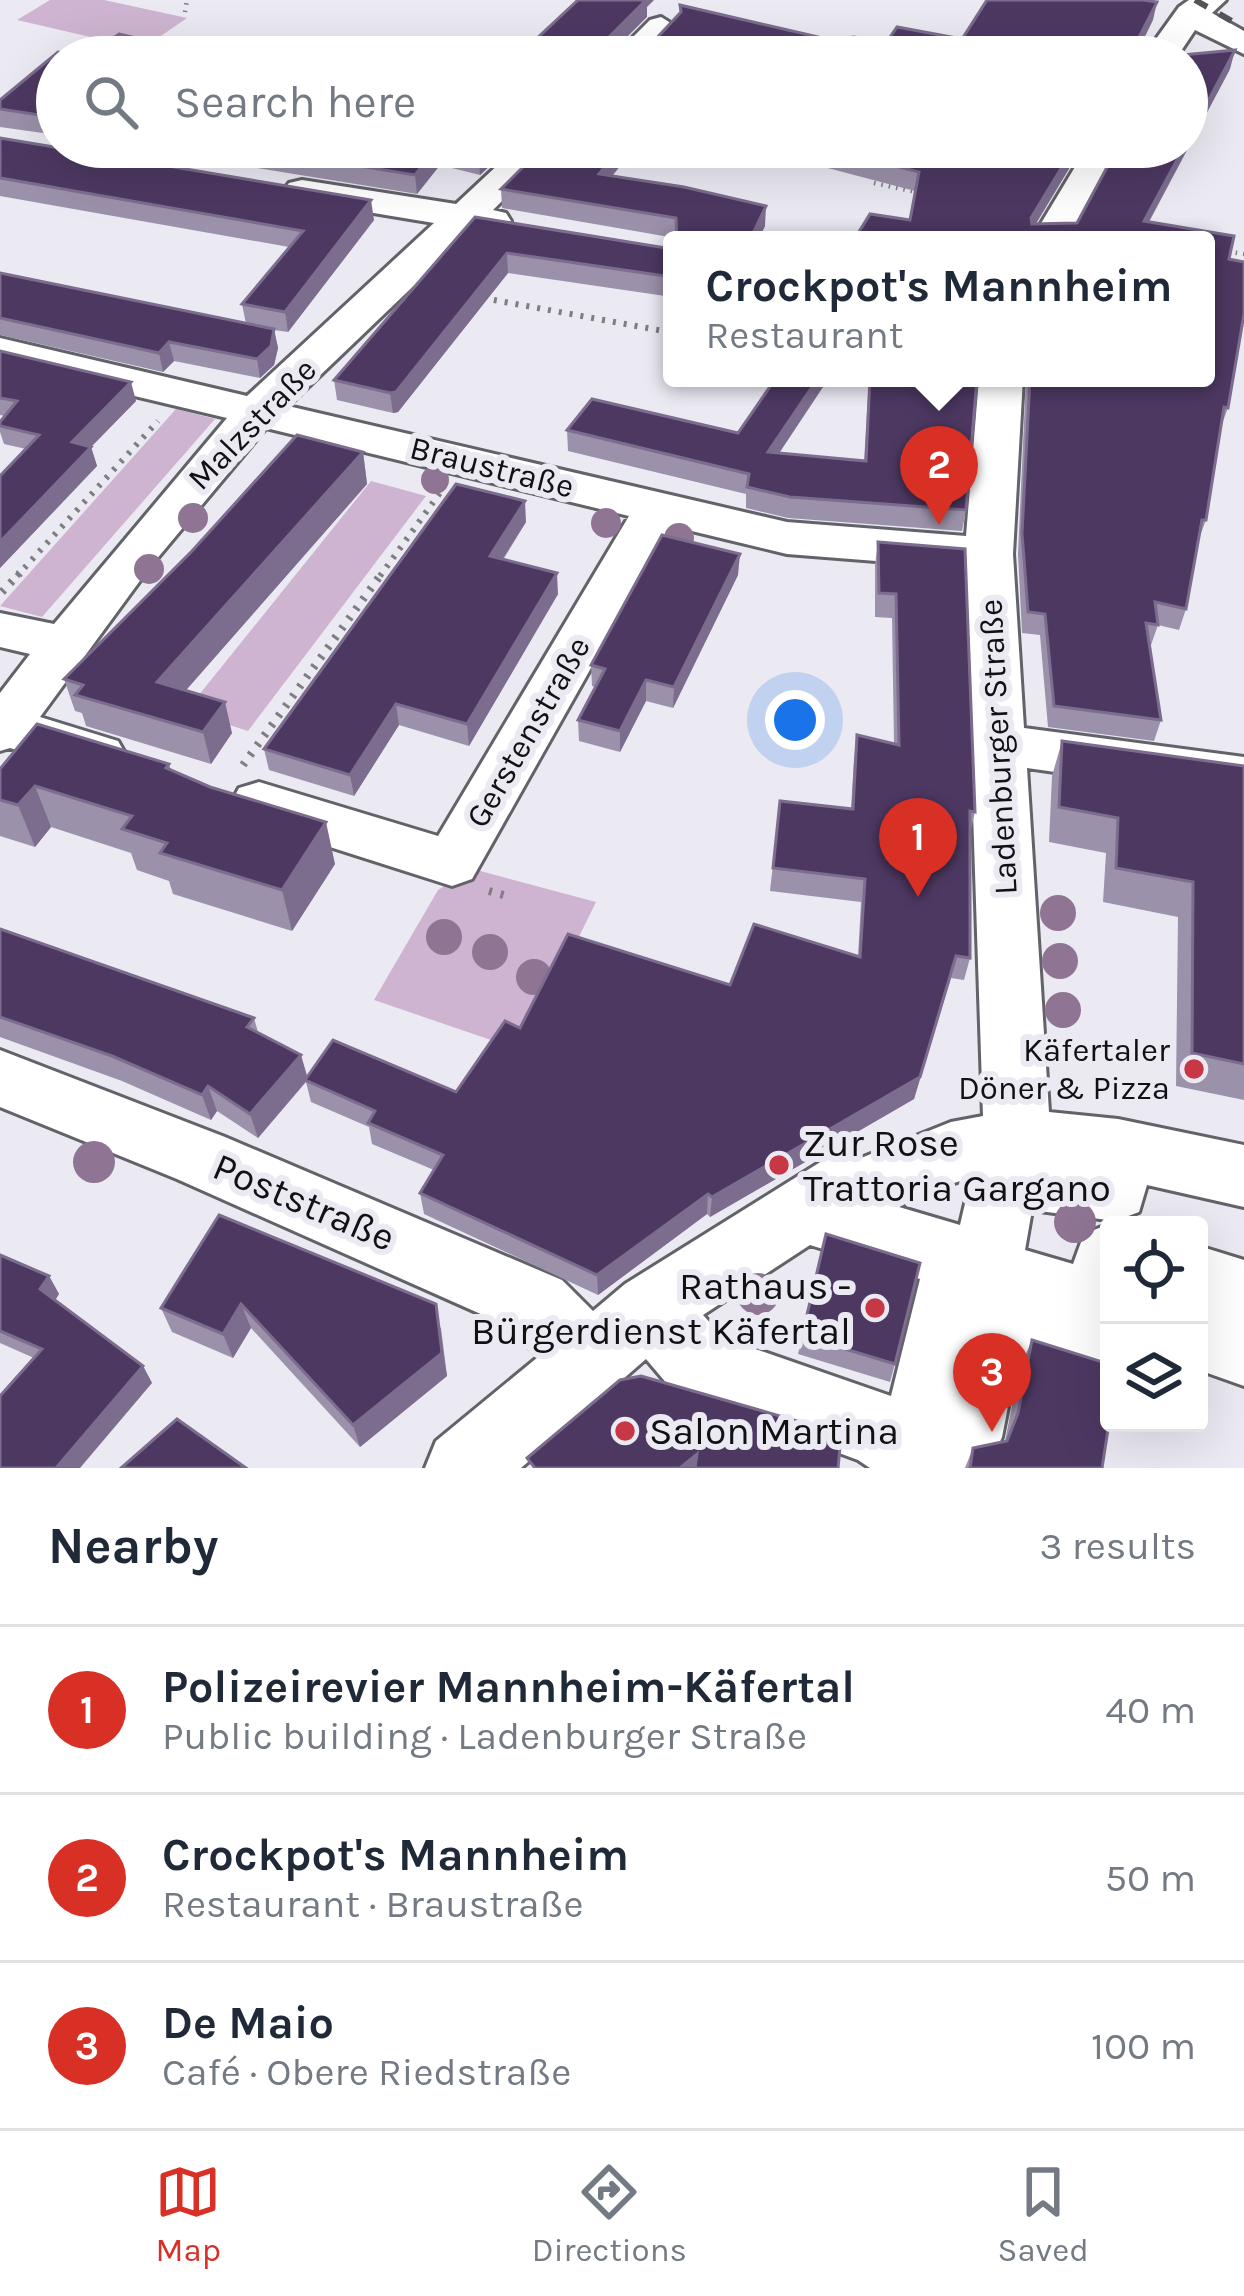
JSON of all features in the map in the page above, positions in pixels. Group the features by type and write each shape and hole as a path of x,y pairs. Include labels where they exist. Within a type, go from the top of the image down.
{"street":[{"path":"1177,36 1200,7 1244,44"},
{"path":"652,36 661,27"},
{"name":"Malzstraße","path":"2,729 63,644 257,411 517,168"},
{"path":"1055,231 1093,168"},
{"path":"260,184 536,229"},
{"name":"Braustraße","path":"0,351 788,538 989,554"},
{"name":"Ladenburger Straße","path":"999,387 989,554 1011,1146 985,1272 1104,1308 1115,1190"},
{"name":"Gerstenstraße","path":"2,729 452,863 658,507"},
{"path":"0,630 63,644"},
{"path":"997,744 1244,778"},
{"name":"Poststraße","path":"0,1078 201,1158 538,1304 588,1358"},
{"path":"463,1468 650,1309 896,1152 960,1126 1115,1190 1244,1176"},
{"path":"1011,1146 912,1166 821,1217 960,1258 922,1417 940,1428 964,1437 990,1317 1100,1351"},
{"path":"1115,1190 1244,1153"},
{"path":"1208,1283 1244,1294"},
{"path":"650,1309 700,1366 881,1430 918,1456 918,1468"},
{"path":"1208,1338 1244,1350"}],"path":[{"path":"185,12 187,0"},
{"path":"874,183 920,193"},
{"path":"399,282 663,331"},
{"path":"0,594 183,393"},
{"path":"194,783 464,460"}],"shaded area":[{"path":"50,0 104,0 187,18 161,36 86,36 17,20"},
{"path":"176,409 215,419 42,617 0,606"},
{"path":"371,481 426,496 248,731 186,711"},
{"path":"473,869 596,902 523,1051 374,1000 438,890"}],"building":[{"path":"578,0 646,0 610,36 539,36"},
{"path":"987,0 1157,2 1140,36 964,36"},
{"path":"680,5 814,36 659,36 681,12"},
{"path":"897,27 946,36 891,36"},
{"path":"1235,50 1208,101 1208,53"},
{"path":"36,70 36,114 0,109 0,100"},
{"path":"0,138 36,144 36,168 180,168 371,200 285,312 242,304 303,231 0,178"},
{"path":"372,168 420,168 415,175"},
{"path":"522,168 604,168 599,174 766,206 754,231 677,231 676,218 501,189"},
{"path":"903,168 1061,168 1031,218 1032,224 1077,223 1107,168 1173,168 1144,221 1204,231 860,231 870,214 910,220 919,172"},
{"path":"475,217 663,248 663,276 507,253 396,392 334,380"},
{"path":"1215,233 1234,236 1229,259 1244,262 1244,314 1186,609 1155,602 1158,625 1146,623 1161,720 1054,706 1045,614 1028,612 1022,533 1030,387 1215,387"},
{"path":"0,273 274,329 271,346 257,359 169,342 159,353 0,318"},
{"path":"0,351 131,382 72,442 91,447 0,542 0,476 39,435 0,426 17,401 0,398"},
{"path":"770,387 812,387 768,452 866,461 870,387 976,387 966,510 790,497 747,487 749,474 567,430 592,399 738,433"},
{"path":"297,435 363,452 157,682 225,702 203,732 75,695 83,685 64,679 192,551"},
{"path":"456,484 525,501 490,556 557,573 467,724 396,704 350,775 264,749"},
{"path":"662,535 740,554 674,687 646,680 620,731 578,720 605,669 591,665"},
{"path":"878,542 965,549 975,812 970,811 970,958 956,956 920,1077 712,1197 708,1194 597,1275 420,1193 443,1155 368,1123 375,1111 305,1080 333,1040 456,1092 505,1021 520,1028 568,934 730,985 754,924 860,957 865,879 773,868 780,801 853,809 857,735 899,745 896,594 879,593"},
{"path":"37,724 169,764 166,768 210,787 326,822 282,890 160,853 167,843 122,829 132,816 35,786 18,805 0,800 0,769"},
{"path":"1062,741 1244,766 1244,1064 1192,1053 1193,882 1116,868 1118,818 1059,807"},
{"path":"0,929 254,1018 247,1027 301,1055 250,1114 208,1086 202,1095 112,1056 0,1017"},
{"path":"219,1215 436,1304 442,1353 353,1425 241,1304 223,1334 161,1308"},
{"path":"826,1234 920,1263 895,1364 802,1336"},
{"path":"0,1255 49,1276 40,1289 143,1366 56,1468 0,1468 0,1396 42,1349 0,1331"},
{"path":"1032,1340 1100,1361 1100,1432 1108,1432 1102,1468 970,1468 973,1448 1007,1441 1018,1413"},
{"path":"641,1376 825,1429 840,1448 838,1468 695,1468 697,1454 680,1468 535,1468 527,1458 620,1380"},
{"path":"177,1419 246,1468 121,1468"}],"railway":[{"path":"1195,0 1244,28"}],"place":[{"name":"Crockpot's Mannheim","path":"939,525"},
{"name":"Polizeirevier Mannheim-Käfertal","path":"918,897"},
{"name":"Käfertaler Döner & Pizza","path":"1194,1069"},
{"name":"Zur Rose Trattoria Gargano","path":"779,1165"},
{"name":"Rathaus - Bürgerdienst Käfertal","path":"875,1308"},
{"name":"Salon Martina","path":"625,1431"},
{"name":"De Maio","path":"992,1432"}]}
